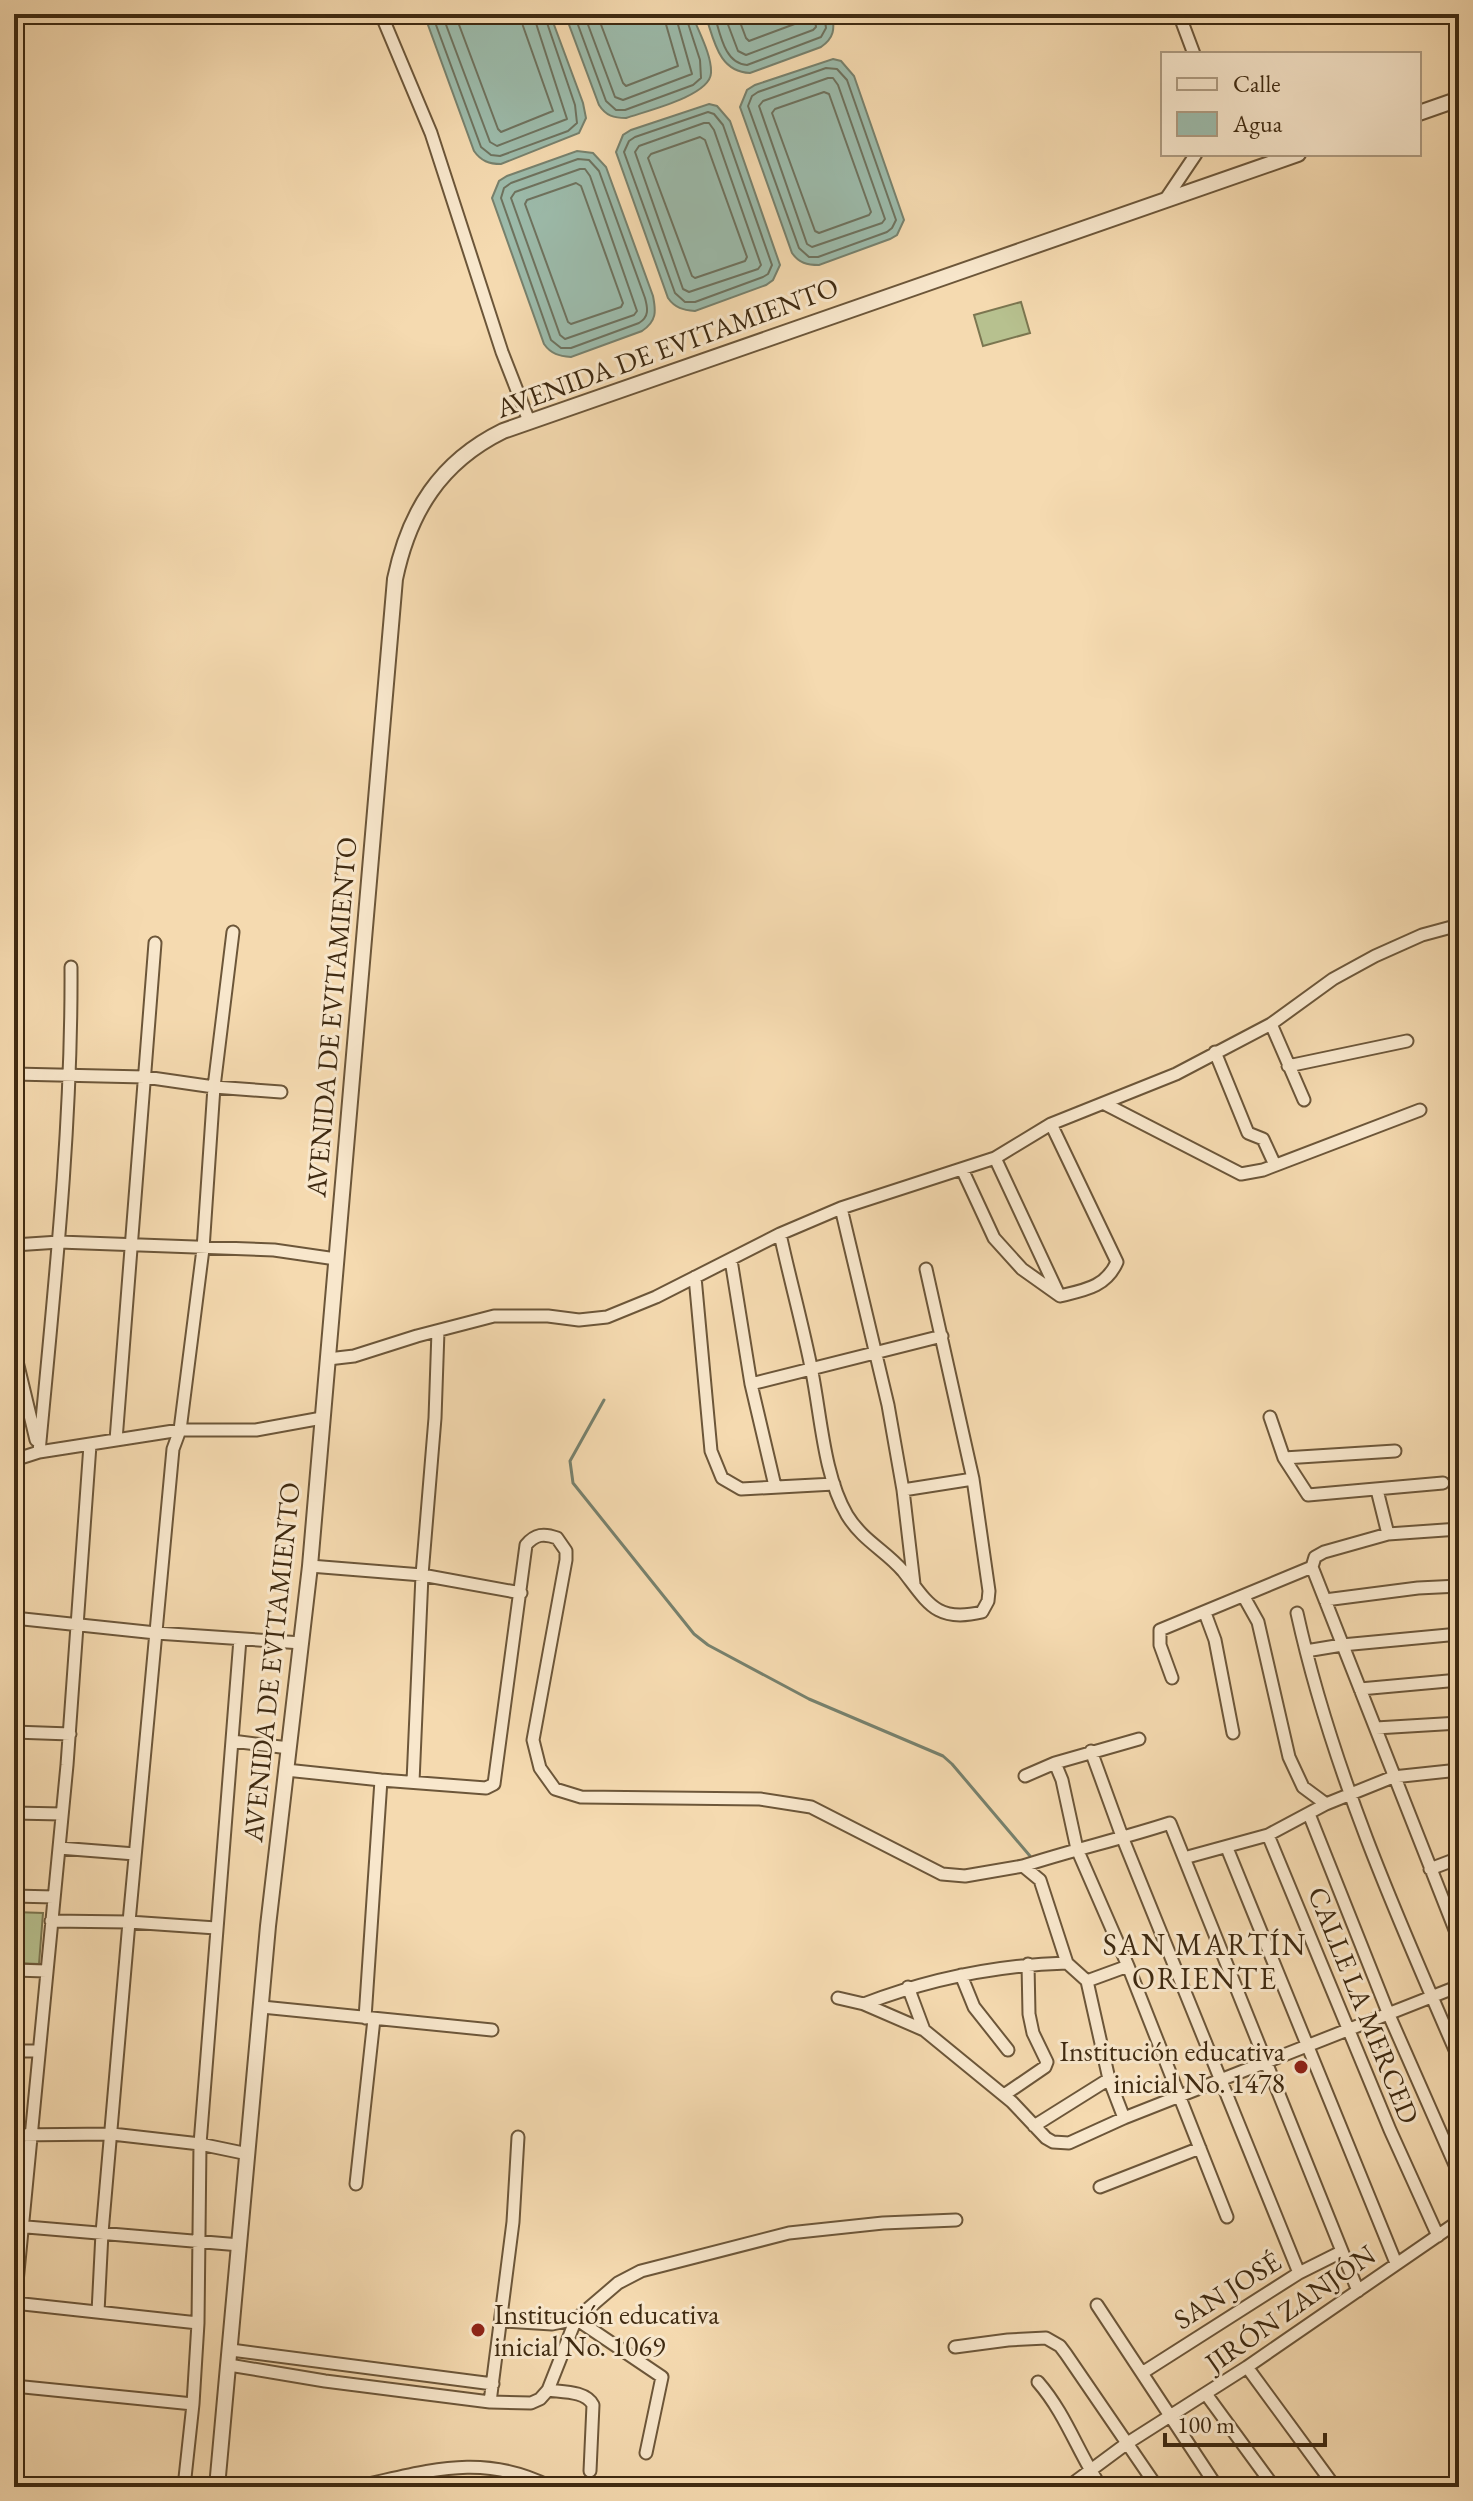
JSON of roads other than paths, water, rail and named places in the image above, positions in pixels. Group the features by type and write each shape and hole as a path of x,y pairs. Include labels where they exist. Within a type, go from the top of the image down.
{"street":[{"path":"381,14 431,133 492,323 529,421"},
{"path":"1179,14 1193,52"},
{"path":"1421,112 1459,99"},
{"path":"1164,200 1195,156"},
{"name":"AVENIDA DE EVITAMIENTO","path":"217,2487 268,1926 310,1566 395,579 402,546 428,495 449,469 485,440 529,421 1289,156"},
{"path":"328,1359 354,1356 503,1315 597,1319 656,1297 780,1234 841,1208 995,1158 1051,1124 1176,1074 1271,1024 1333,979 1375,956 1422,935 1459,925"},
{"path":"98,2312 129,1922 173,1449 180,1430 203,1249 214,1087 233,932"},
{"path":"116,1440 155,943"},
{"path":"39,1452 59,1242 72,1042 71,967"},
{"path":"1271,1024 1304,1100"},
{"path":"1288,1066 1407,1041"},
{"path":"1215,1052 1248,1133 1263,1139 1275,1165"},
{"path":"14,1074 145,1077 281,1092"},
{"path":"1105,1104 1241,1174 1275,1165 1420,1110"},
{"path":"962,1169 994,1238 1022,1269 1060,1296 1094,1288 1112,1274 1117,1262 1051,1124"},
{"path":"995,1158 1060,1296"},
{"path":"841,1208 876,1353 903,1490 914,1587"},
{"path":"780,1234 834,1484 845,1511 865,1540 901,1569 925,1601 940,1612 970,1615 982,1612 986,1607 989,1591 973,1479 926,1269"},
{"path":"14,1245 59,1242 274,1250 336,1259"},
{"path":"731,1260 751,1384 775,1486"},
{"path":"695,1277 711,1451 722,1478 741,1489 834,1484"},
{"path":"413,1782 422,1575 435,1418 438,1331"},
{"path":"751,1384 942,1336"},
{"path":"14,1349 39,1452"},
{"path":"1270,1417 1284,1458 1308,1495 1443,1483"},
{"path":"14,1460 39,1452 180,1430 256,1430 322,1418"},
{"path":"90,1445 70,1734 31,2136 17,2226 14,2303 198,2323"},
{"path":"1284,1458 1395,1451"},
{"path":"903,1490 973,1479"},
{"path":"1377,1490 1388,1534"},
{"path":"1459,1529 1388,1534 1324,1552 1315,1557 1312,1567 1430,1869 1456,1923 1459,1940"},
{"path":"286,1770 486,1788 494,1784 526,1545 541,1534 557,1538 566,1551 533,1740 540,1768 555,1789 581,1797 760,1799 811,1807 942,1874 965,1876 1023,1866 1170,1823 1358,2291"},
{"path":"310,1566 422,1575 521,1593"},
{"path":"1172,1678 1160,1645 1160,1630 1312,1567"},
{"path":"1325,1600 1459,1586"},
{"path":"1244,1597 1258,1622 1289,1757 1303,1787 1326,1804"},
{"path":"1205,1613 1215,1640 1233,1733"},
{"path":"1297,1613 1350,1794 1459,2059"},
{"path":"14,1618 156,1633 302,1643"},
{"path":"1306,1651 1459,1634"},
{"path":"184,2487 198,2323 200,2144 240,1639"},
{"path":"1360,1689 1459,1680"},
{"path":"1376,1728 1459,1723"},
{"path":"14,1732 70,1734"},
{"path":"1025,1776 1091,1751 1139,1739"},
{"path":"232,1741 289,1748"},
{"path":"1091,1751 1123,1839 1299,2273"},
{"path":"1055,1763 1062,1780 1077,1849 1128,1966 1227,2217"},
{"path":"1184,1858 1268,1835 1326,1804 1393,1777 1459,1770"},
{"path":"356,2184 370,2018 381,1780"},
{"path":"14,1813 62,1814"},
{"path":"1309,1814 1389,2015 1459,2174"},
{"name":"CALLE LA MERCED","path":"1268,1835 1438,2236"},
{"path":"59,1848 135,1854"},
{"path":"1227,1848 1396,2263"},
{"path":"1430,1869 1459,1858"},
{"path":"1023,1866 1040,1880 1067,1963 1087,1981 1109,2079 1124,2118"},
{"path":"14,1896 54,1897"},
{"path":"51,1921 216,1928"},
{"path":"864,2004 908,1987 961,1975 1028,1964 1067,1963"},
{"path":"1004,2095 1045,2067 1047,2062 1033,2033 1029,2014 1028,1964"},
{"path":"1087,1981 1128,1966"},
{"path":"14,1970 46,1971"},
{"path":"961,1975 974,2007 1008,2050"},
{"path":"838,1998 864,2004 924,2030 1004,2095 1053,2142 1069,2143 1124,2118 1433,1999 1459,1986"},
{"path":"908,1987 924,2030"},
{"path":"262,2007 492,2030"},
{"path":"14,2051 38,2051"},
{"path":"1034,2126 1109,2079"},
{"path":"14,2135 112,2134 200,2144 248,2154"},
{"path":"490,2402 513,2222 518,2137"},
{"path":"1100,2187 1200,2148"},
{"path":"229,2365 490,2402 531,2403 548,2390 576,2319 618,2283 641,2271 789,2233 883,2223 956,2220"},
{"name":"JIRÓN ZANJÓN","path":"1068,2487 1126,2444 1247,2367 1459,2221"},
{"path":"17,2226 240,2245"},
{"name":"SAN JOSÉ","path":"1142,2373 1299,2273 1341,2252"},
{"path":"1097,2305 1217,2487"},
{"path":"502,2321 552,2324 576,2319 662,2377 646,2453"},
{"path":"955,2347 1022,2339 1046,2338 1054,2341 1157,2487"},
{"path":"231,2350 493,2384"},
{"path":"1247,2367 1335,2487"},
{"path":"1038,2382 1063,2415 1089,2470 1101,2487"},
{"path":"14,2386 193,2404"},
{"path":"548,2390 590,2399 593,2405 590,2471"},
{"path":"1206,2394 1274,2487"},
{"path":"354,2487 464,2466 500,2468 523,2474 551,2487"}],"water":[{"path":"424,14 550,14 583,103 586,118 579,133 501,164 489,163 479,157 474,151"},
{"path":"565,14 692,14 709,59 711,73 708,81 689,96 661,107 626,118 611,116 599,105"},
{"path":"705,14 832,14 833,29 829,40 821,47 750,73 731,67 724,60"},
{"path":"833,59 841,61 854,76 904,220 897,235 890,239 819,265 811,265 800,261 792,253 740,107 747,90 755,85"},
{"path":"709,104 717,106 730,121 780,265 773,280 766,285 695,311 680,308 668,298 616,152 623,135 631,130"},
{"path":"577,151 593,153 606,167 653,296 655,311 653,319 642,331 571,357 556,354 544,344 492,198 499,181 507,176"}],"waterway":[{"path":"604,1400 570,1461 573,1483 694,1634 708,1645 809,1699 943,1756 1030,1856"}],"place":[{"name":"Institución educativa inicial No. 1478","path":"1301,2067"},
{"name":"Institución educativa inicial No. 1069","path":"478,2330"}],"district":[{"name":"SAN MARTÍN ORIENTE","path":"1205,1962"}]}
